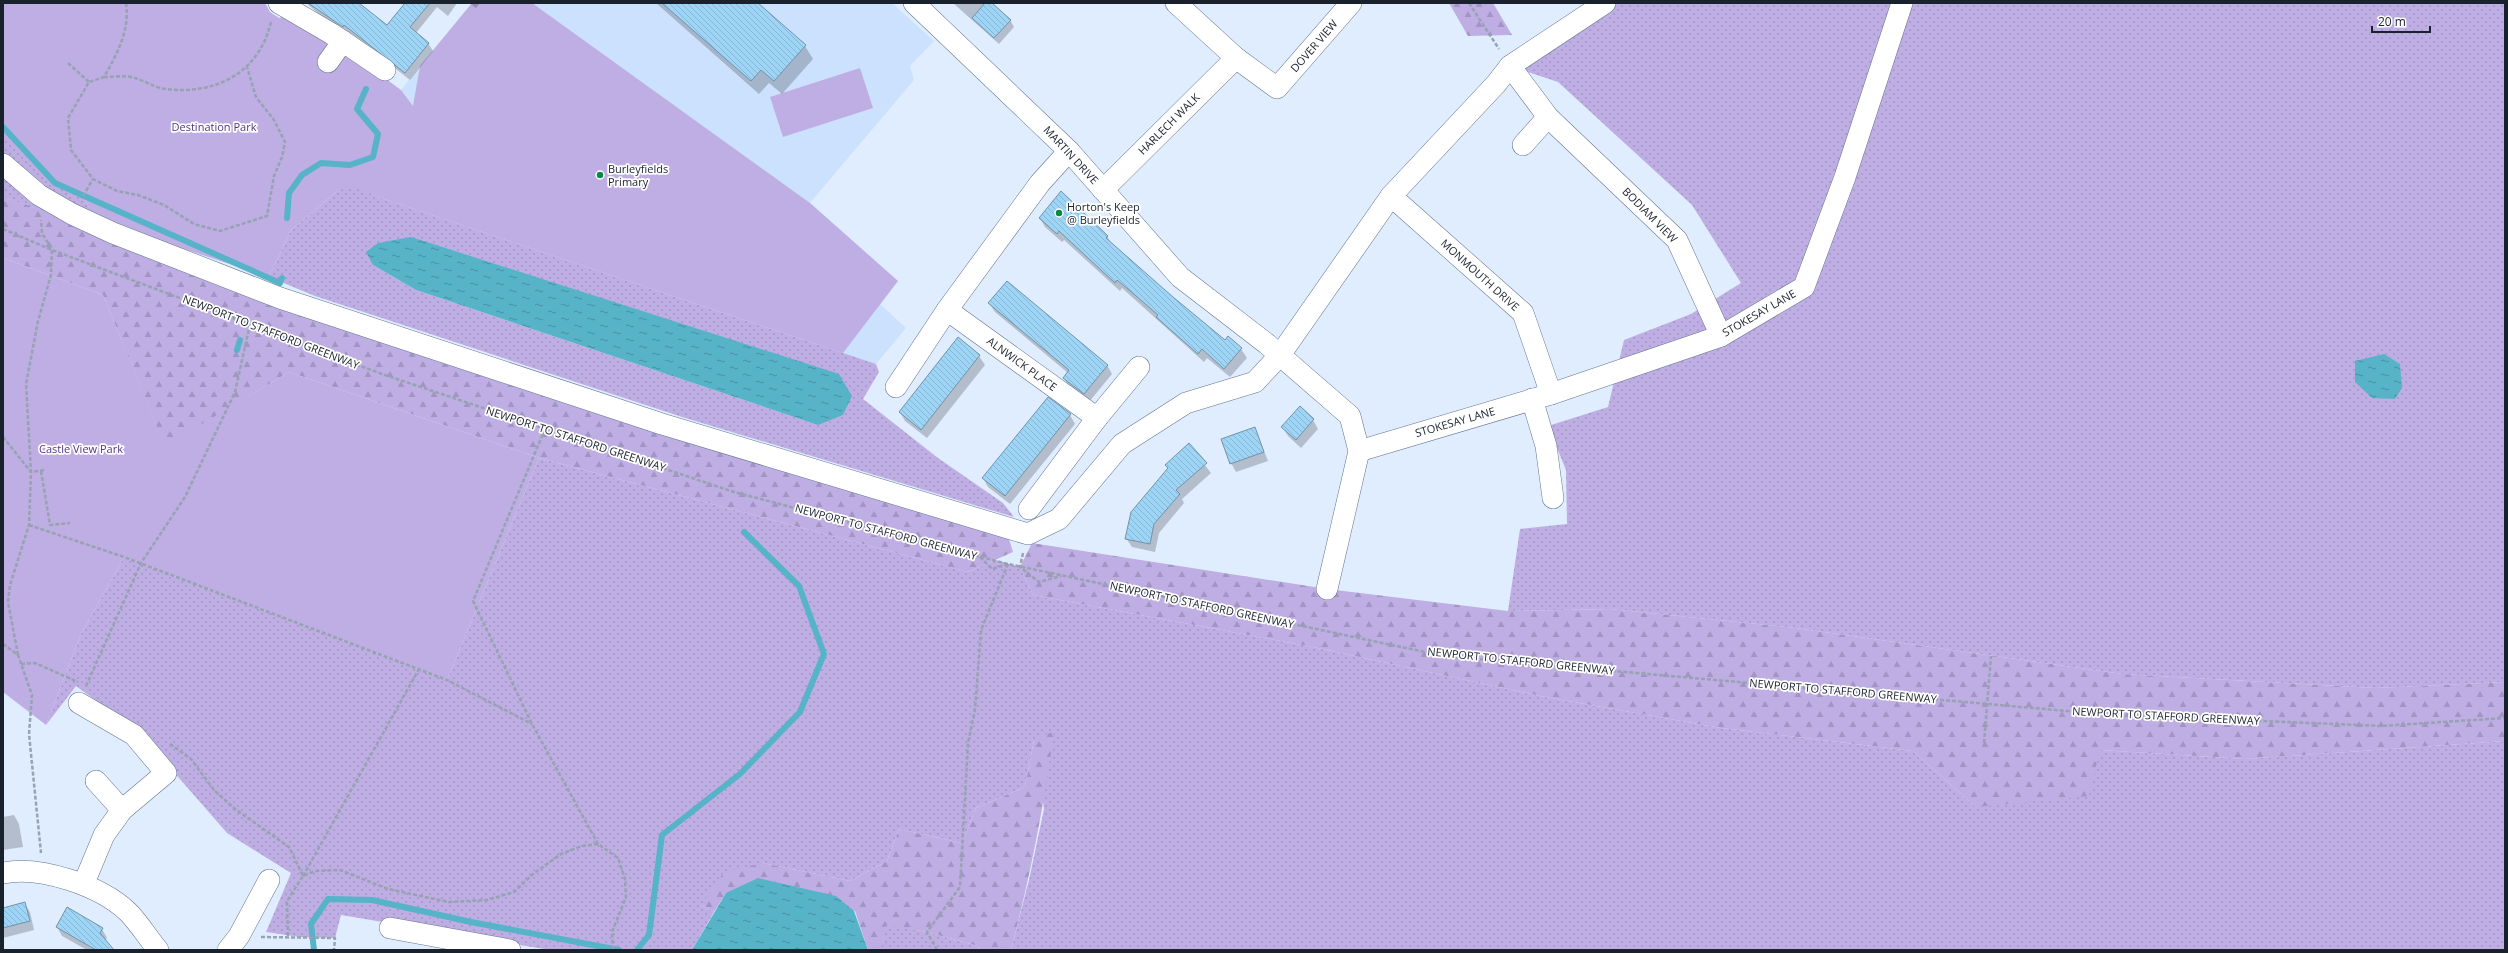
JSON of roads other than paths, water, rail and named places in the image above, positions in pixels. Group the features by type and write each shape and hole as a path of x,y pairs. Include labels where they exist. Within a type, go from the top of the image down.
{"street":[{"name":"MARTIN DRIVE","path":"914,3 1069,151 1180,277 1280,355 1350,416 1358,451"},
{"path":"1176,3 1236,58"},
{"name":"DOVER VIEW","path":"1236,58 1277,88 1351,3"},
{"path":"3,164 39,195 72,214 113,233 287,300 662,424 1028,534 1059,519 1122,444 1186,403 1255,382 1280,355 1391,196 1496,84 1510,66 1605,3"},
{"name":"STOKESAY LANE","path":"1358,451 1542,397 1721,336 1804,287 1845,177 1902,3"},
{"path":"280,4 343,41 386,70"},
{"path":"328,62 343,41"},
{"name":"HARLECH WALK","path":"1103,190 1236,58"},
{"name":"BODIAM VIEW","path":"1510,66 1548,117 1677,240 1721,336"},
{"path":"1523,145 1548,117"},
{"path":"896,387 947,310 1040,183 1069,151"},
{"name":"MONMOUTH DRIVE","path":"1391,196 1523,313 1542,397 1546,446 1553,498"},
{"name":"ALNWICK PLACE","path":"947,310 1097,418"},
{"path":"1029,509 1097,418 1139,367"},
{"path":"1328,589 1358,451"},
{"path":"82,694 134,735 166,774 122,810 104,835 84,883"},
{"path":"96,781 122,810"},
{"path":"3,873 12,871 43,873 84,883 127,911 158,950"},
{"path":"228,950 239,936 270,880"},
{"path":"390,928 510,950"}],"water":[{"path":"411,237 839,374 852,396 843,415 818,425 416,290 373,265 366,252 378,243"},
{"path":"2384,354 2400,364 2402,388 2395,399 2372,398 2355,382 2355,361"},
{"path":"758,878 836,896 854,911 868,950 692,950 726,893"}],"waterway":[{"path":"287,218 289,193 302,175 321,163 350,165 373,157 378,134 357,109 366,89"},
{"path":"3,127 55,183 280,283 282,278"},
{"path":"237,350 240,340"},
{"path":"637,950 649,935 662,835 740,774 800,712 824,654 799,586 744,532"},
{"path":"314,950 311,924 328,899 372,900 471,922 619,950"}],"place":[{"name":"Burleyfields Primary","path":"600,175"},
{"name":"Horton's Keep @ Burleyfields","path":"1059,213"}],"park label":[{"name":"Destination Park","path":"214,127"},
{"name":"Castle View Park","path":"81,449"}]}
